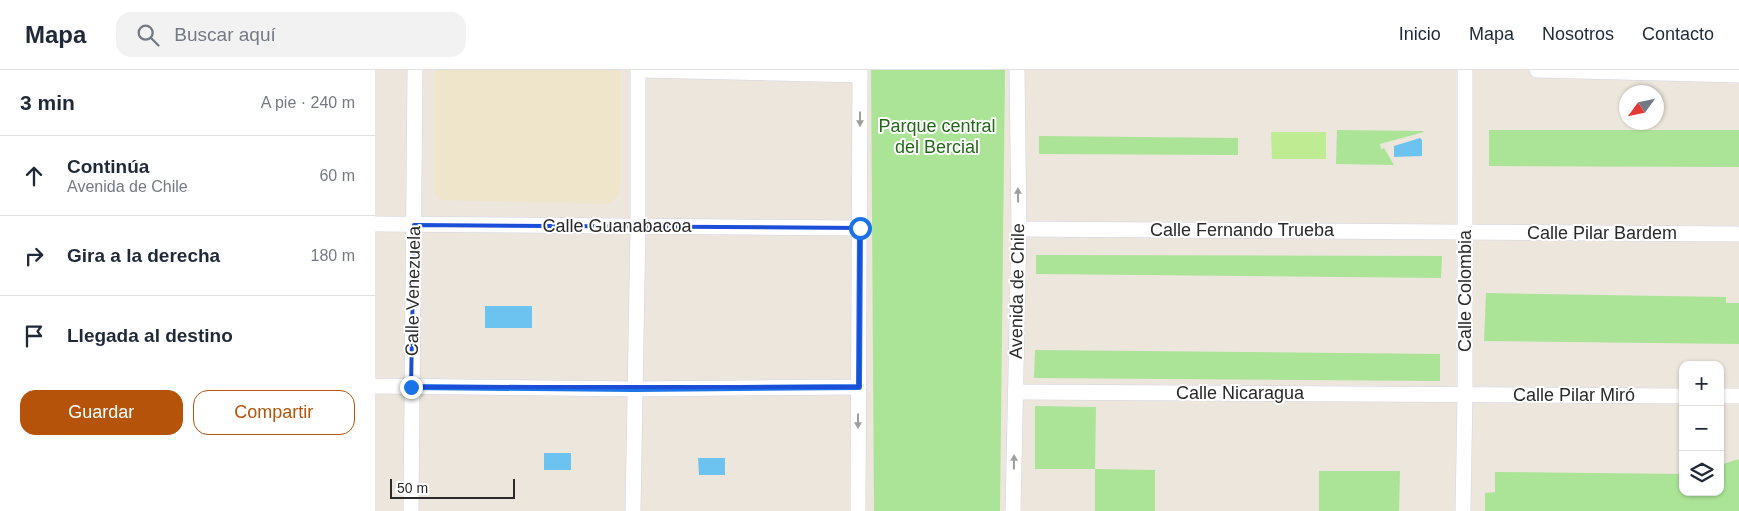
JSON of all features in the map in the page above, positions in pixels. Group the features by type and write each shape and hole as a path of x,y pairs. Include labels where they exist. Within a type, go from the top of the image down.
{"street":[{"name":"Calle Venezuela","path":"411,511 415,70"},
{"path":"633,511 638,226 638,70 860,72 858,511"},
{"name":"Avenida de Chile","path":"1013,511 1019,229 1017,70"},
{"name":"Calle Colombia","path":"1463,511 1465,70"},
{"path":"1537,70 1739,75"},
{"name":"Calle Guanabacoa","path":"375,224 860,228"},
{"name":"Calle Fernando Trueba","path":"1019,229 1465,232"},
{"name":"Calle Pilar Bardem","path":"1465,232 1739,234"},
{"path":"375,386 635,389 859,387"},
{"name":"Calle Nicaragua","path":"1016,392 1465,394"},
{"name":"Calle Pilar Miró","path":"1465,394 1679,396"},
{"path":"1724,396 1739,396"}],"highlighted area":[{"path":"414,225 860,228 859,387 411,387"}],"shaded area":[{"path":"435,70 620,70 619,195 612,202 605,204 440,200 435,193"}],"green space":[{"name":"Parque central del Bercial","path":"871,70 1005,70 1000,511 874,511"},
{"path":"1337,130 1424,132 1380,144 1381,149 1384,148 1394,165 1336,164"},
{"path":"1489,130 1739,130 1739,167 1489,166"},
{"path":"1271,132 1326,132 1326,159 1272,159"},
{"path":"1039,136 1238,138 1238,155 1039,154"},
{"path":"1036,255 1442,256 1441,278 1036,274"},
{"path":"1486,293 1726,297 1726,303 1739,303 1739,344 1484,341"},
{"path":"1035,350 1440,354 1440,381 1034,378"},
{"path":"1035,406 1096,407 1095,469 1035,469"},
{"path":"1739,459 1739,511 1485,511 1485,493 1495,492 1495,472 1679,474 1679,496 1724,496 1724,464"},
{"path":"1095,469 1155,470 1155,511 1095,511"},
{"path":"1319,471 1400,471 1399,511 1319,511"}],"water":[{"path":"1420,138 1422,140 1422,156 1394,157 1394,146"},
{"path":"485,306 532,306 532,328 485,328"},
{"path":"544,453 571,453 571,470 544,470"},
{"path":"698,458 725,458 725,475 699,475"}],"route":[{"path":"411,387 635,389 859,387 860,228"}]}
